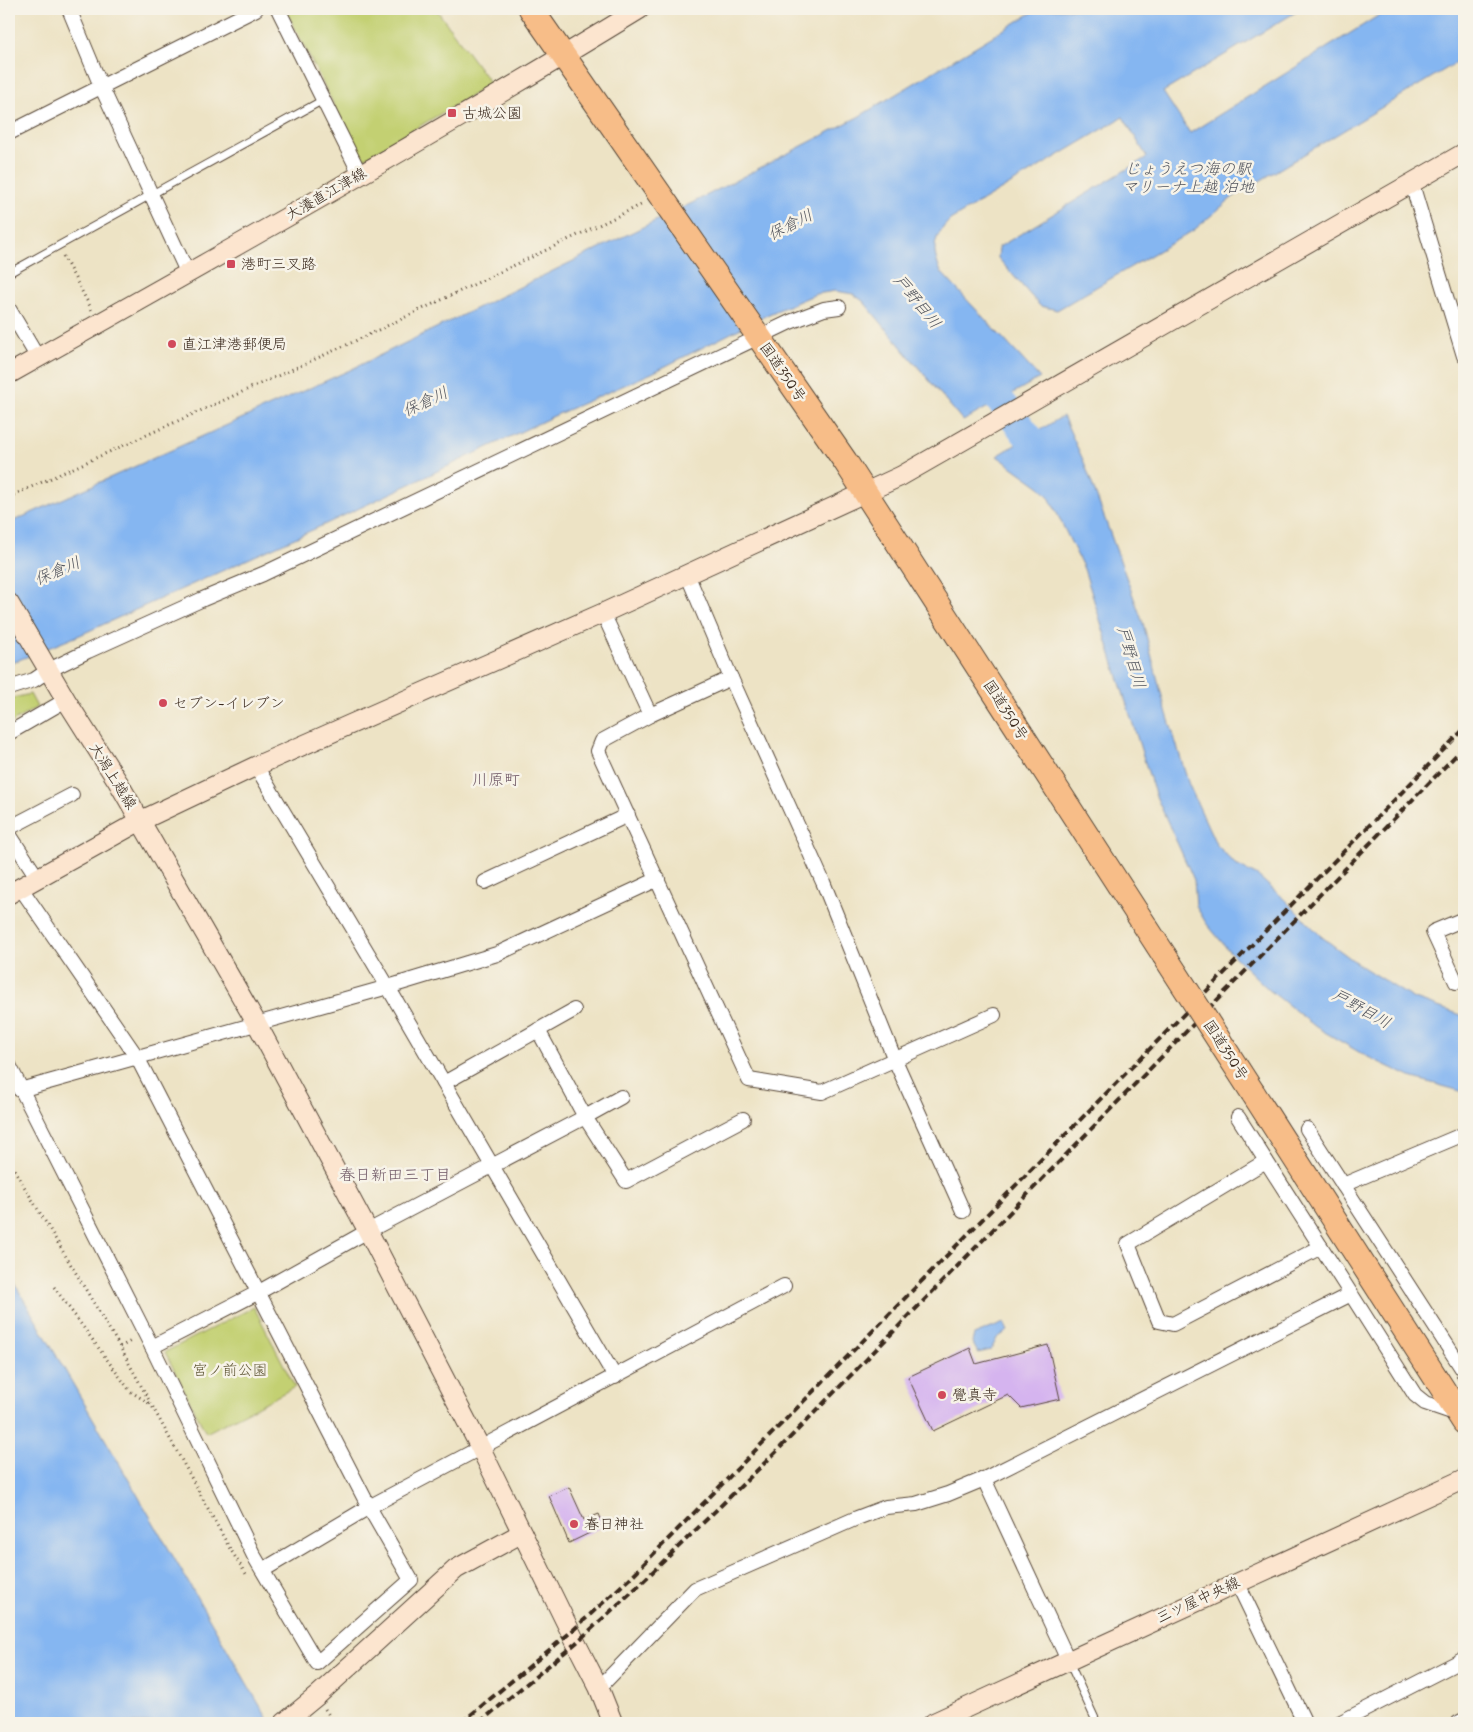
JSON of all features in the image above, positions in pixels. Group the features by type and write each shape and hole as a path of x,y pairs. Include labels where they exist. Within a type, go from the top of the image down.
{"highway":[{"name":"国道350号","path":"531,9 664,198 866,493 1346,1237 1463,1411"}],"street":[{"path":"69,9 101,86 188,274"},
{"path":"9,133 256,9"},
{"path":"278,9 360,174"},
{"name":"大瀁直江津線","path":"9,374 188,274 564,56 640,9"},
{"path":"613,1723 599,1688 480,1448 368,1231 257,1024 140,820 901,476 1464,153"},
{"path":"1412,184 1464,356"},
{"path":"9,688 34,680 46,665 263,574 756,333 824,309 839,306"},
{"path":"9,309 38,358"},
{"path":"687,574 731,678 823,882 896,1060 963,1211"},
{"name":"大潟上越線","path":"9,603 140,820 14,890"},
{"path":"603,612 650,715"},
{"path":"731,678 650,715 602,741 598,751 750,1080 822,1092 994,1015"},
{"path":"9,733 66,700"},
{"path":"256,766 388,987 615,1377"},
{"path":"9,828 72,795"},
{"path":"485,882 628,815"},
{"path":"9,834 37,877"},
{"path":"20,1090 388,987 498,954 658,879"},
{"path":"9,1065 152,1347 254,1556 264,1570 317,1663 411,1580 369,1507 137,1057 14,890"},
{"path":"1456,982 1434,932 1464,919"},
{"path":"444,1083 574,1010"},
{"path":"538,1030 585,1117 626,1181 743,1120"},
{"path":"152,1347 259,1292 368,1231 621,1097"},
{"path":"1238,1117 1415,1395 1426,1403 1463,1411"},
{"path":"1307,1129 1463,1370 1464,1375"},
{"path":"1343,1185 1464,1134"},
{"path":"1266,1161 1128,1244 1159,1321 1173,1324 1321,1247"},
{"path":"264,1570 369,1507 784,1286"},
{"path":"599,1688 695,1589 857,1518 886,1507 916,1504 948,1494 984,1479 1351,1294"},
{"path":"984,1479 1068,1660"},
{"name":"三ツ屋中央線","path":"933,1723 1464,1479"},
{"path":"284,1723 456,1569 522,1533"},
{"path":"1238,1582 1305,1723"},
{"path":"1339,1723 1464,1659"},
{"path":"1458,1723 1464,1720"}],"lane":[{"path":"9,273 323,100"},
{"path":"1068,1660 1097,1723"}],"path":[{"path":"9,497 353,342 664,198"},
{"path":"58,246 99,324"},
{"path":"9,1161 120,1347 229,1547 248,1578"},
{"path":"54,1287 130,1391 151,1404"},
{"path":"313,1699 334,1723"}],"green space":[{"path":"285,9 436,9 491,84 362,160"},
{"path":"30,694 37,707 9,724 9,699"},
{"name":"宮ノ前公園","path":"254,1307 295,1387 206,1433 165,1352"}],"water":[{"path":"1038,9 1301,9 1163,92 1190,133 1389,9 1464,9 1464,58 1233,197 1194,230 1057,310 1040,306 998,258 999,247 1147,157 1123,117 950,220 940,232 935,244 936,257 941,272 1040,378 963,421 863,301 853,294 835,291 816,294 769,314 652,373 556,415 328,523 80,635 9,664 9,523 350,370 692,203 858,117"},
{"path":"1063,416 1084,462 1143,623 1164,704 1189,785 1216,844 1236,865 1258,876 1322,937 1358,964 1412,998 1464,1016 1464,1092 1410,1077 1364,1055 1316,1027 1268,989 1230,952 1206,923 1196,906 1194,880 1155,794 1084,569 1049,497 1040,487 997,456"},
{"path":"9,1274 270,1723 9,1723"},
{"path":"1004,1323 1008,1331 997,1338 991,1350 978,1353 972,1342 974,1335"}],"building":[{"path":"1048,1345 1060,1399 1021,1408 1008,1395 933,1431 908,1377 970,1348 976,1364"},
{"path":"569,1487 584,1520 599,1514 604,1526 569,1543 549,1496"}],"waterway":[{"name":"戸野目川","path":"976,370 1052,467"}],"railway":[{"path":"461,1723 571,1632 629,1579 1464,729"},
{"path":"479,1723 576,1643 636,1588 775,1453 1464,747"}],"place":[{"name":"古城公園","path":"452,113"},
{"name":"港町三叉路","path":"231,264"},
{"name":"直江津港郵便局","path":"172,344"},
{"name":"セブン-イレブン","path":"163,703"},
{"name":"覺真寺","path":"942,1395"},
{"name":"春日神社","path":"574,1524"}],"district":[{"name":"川原町","path":"496,779"},
{"name":"春日新田三丁目","path":"395,1174"}],"water label":[{"name":"じょうえつ海の駅 マリーナ上越 泊地","path":"1188,177"},
{"name":"保倉川","path":"790,224"},
{"name":"保倉川","path":"425,401"},
{"name":"保倉川","path":"57,570"}]}
